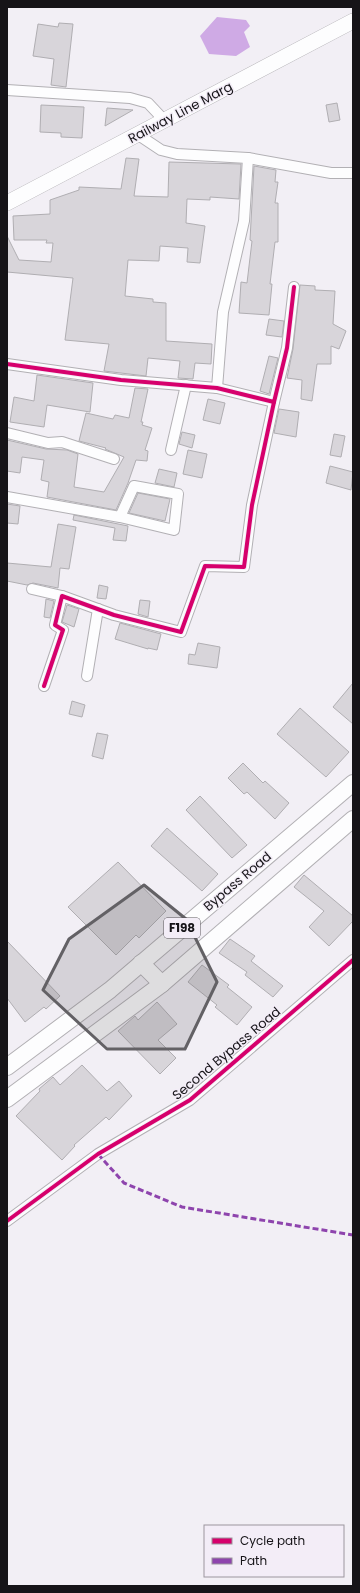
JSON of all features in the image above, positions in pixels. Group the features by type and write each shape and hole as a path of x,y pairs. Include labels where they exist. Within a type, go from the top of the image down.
{"main road":[{"name":"Railway Line Marg","path":"7,203 353,21"},
{"name":"Bypass Road","path":"7,1067 110,990 353,783"},
{"name":"F198","path":"7,1099 162,984 353,820"},
{"path":"142,963 162,984"}],"street":[{"path":"7,90 130,98 148,103 164,120"},
{"path":"138,134 161,150 177,154 248,158 331,173 353,173"},
{"path":"217,388 223,312 244,221 248,158"},
{"path":"32,589 62,596 114,616 181,632 205,566 244,567 252,505 287,348 294,287"},
{"path":"7,364 121,380 217,388 274,402"},
{"path":"171,450 186,386"},
{"path":"7,433 48,443 62,442 114,459"},
{"path":"7,497 120,517 174,530 178,494 134,486 120,517"},
{"path":"44,686 64,630 55,625 62,596"},
{"path":"87,676 98,609"},
{"name":"Second Bypass Road","path":"7,1222 98,1154 190,1100 353,960"}],"highlighted area":[{"path":"144,885 186,919 217,982 185,1049 107,1049 43,990 69,939"}],"shaded area":[{"path":"217,17 246,20 250,26 244,32 250,47 236,56 209,54 200,36"}],"building":[{"path":"59,23 73,24 66,87 51,85 54,59 33,56 38,24 58,27"},
{"path":"337,103 340,120 329,122 326,105"},
{"path":"41,105 84,107 82,138 61,137 61,133 40,132"},
{"path":"107,108 133,110 105,126"},
{"path":"126,158 139,159 134,196 168,197 169,162 241,164 239,199 210,197 210,200 187,199 186,223 205,226 200,263 187,262 188,248 160,246 159,261 128,260 125,296 153,299 153,302 166,303 166,341 212,344 211,364 195,363 193,379 178,378 180,361 148,358 146,376 104,371 109,344 65,340 73,278 7,272 7,236 19,260 51,262 53,243 46,243 47,240 14,240 13,216 50,214 50,200 79,190 79,187 121,189"},
{"path":"254,166 276,170 275,182 278,182 275,203 278,203 278,242 275,242 270,284 272,284 269,315 239,313 241,282 247,283 252,241 250,240"},
{"path":"300,285 315,286 315,290 335,291 333,324 346,331 339,349 331,346 331,364 317,364 312,401 301,399 302,380 287,378 293,349"},
{"path":"269,319 284,321 282,337 266,335"},
{"path":"269,356 278,358 269,394 260,391"},
{"path":"37,375 93,383 90,412 47,405 44,427 10,422 14,397 34,401"},
{"path":"135,388 148,389 141,422 143,422 142,425 152,428 145,450 148,451 147,461 136,460 116,510 47,497 49,482 41,480 44,460 22,457 20,473 7,471 7,440 46,449 67,450 78,454 74,487 104,492 124,457 105,449 106,448 79,441 86,413 113,419 115,415 129,418"},
{"path":"208,399 225,403 220,424 203,420"},
{"path":"279,409 299,412 296,437 274,433"},
{"path":"182,432 195,435 192,448 179,444"},
{"path":"334,434 345,436 341,457 330,455"},
{"path":"188,450 207,454 202,478 183,474"},
{"path":"330,466 353,472 351,490 326,483"},
{"path":"159,469 177,473 174,487 155,483"},
{"path":"138,493 170,499 165,521 129,513"},
{"path":"7,504 20,506 18,524 7,523"},
{"path":"74,515 128,526 126,541 113,540 115,528 73,520"},
{"path":"58,524 76,527 69,569 60,568 58,588 33,583 27,585 7,581 7,563 51,567"},
{"path":"99,585 108,587 106,599 97,598"},
{"path":"46,599 54,601 50,618 44,617"},
{"path":"140,600 150,601 148,617 138,614"},
{"path":"67,605 79,609 74,627 62,622"},
{"path":"120,623 161,634 157,650 148,649 115,639"},
{"path":"198,643 220,647 217,668 188,664 189,654 195,655"},
{"path":"353,683 353,724 333,707"},
{"path":"72,701 85,705 82,717 69,714"},
{"path":"300,708 349,752 326,777 277,734"},
{"path":"97,733 108,735 103,759 92,756"},
{"path":"243,763 263,783 265,781 289,803 275,819 247,792 244,794 228,778"},
{"path":"200,796 247,845 232,858 186,810"},
{"path":"167,828 218,874 202,891 151,846"},
{"path":"118,862 166,911 139,938 136,935 116,955 68,907"},
{"path":"304,875 353,916 353,921 329,946 309,927 324,911 294,887"},
{"path":"230,939 255,956 251,961 283,986 273,997 245,975 247,972 219,953"},
{"path":"7,941 60,996 46,1009 44,1007 25,1022 7,998"},
{"path":"202,965 229,985 227,987 252,1007 237,1025 215,1007 217,1005 188,982"},
{"path":"157,1002 177,1024 158,1040 176,1058 160,1074 118,1031 135,1016 138,1020"},
{"path":"82,1065 107,1091 119,1081 132,1096 109,1120 106,1117 74,1145 75,1146 62,1160 16,1116 40,1091 39,1089 53,1077 60,1085"}],"marked path":[{"path":"98,1154 124,1183 182,1207 353,1235"}],"cycle path":[{"path":"7,364 121,380 217,388 274,402 287,348 294,287"},
{"path":"44,686 63,630 55,625 62,596 114,615 181,632 205,566 244,567 252,505 274,402"},
{"path":"7,1221 98,1154 190,1100 353,960"}]}
